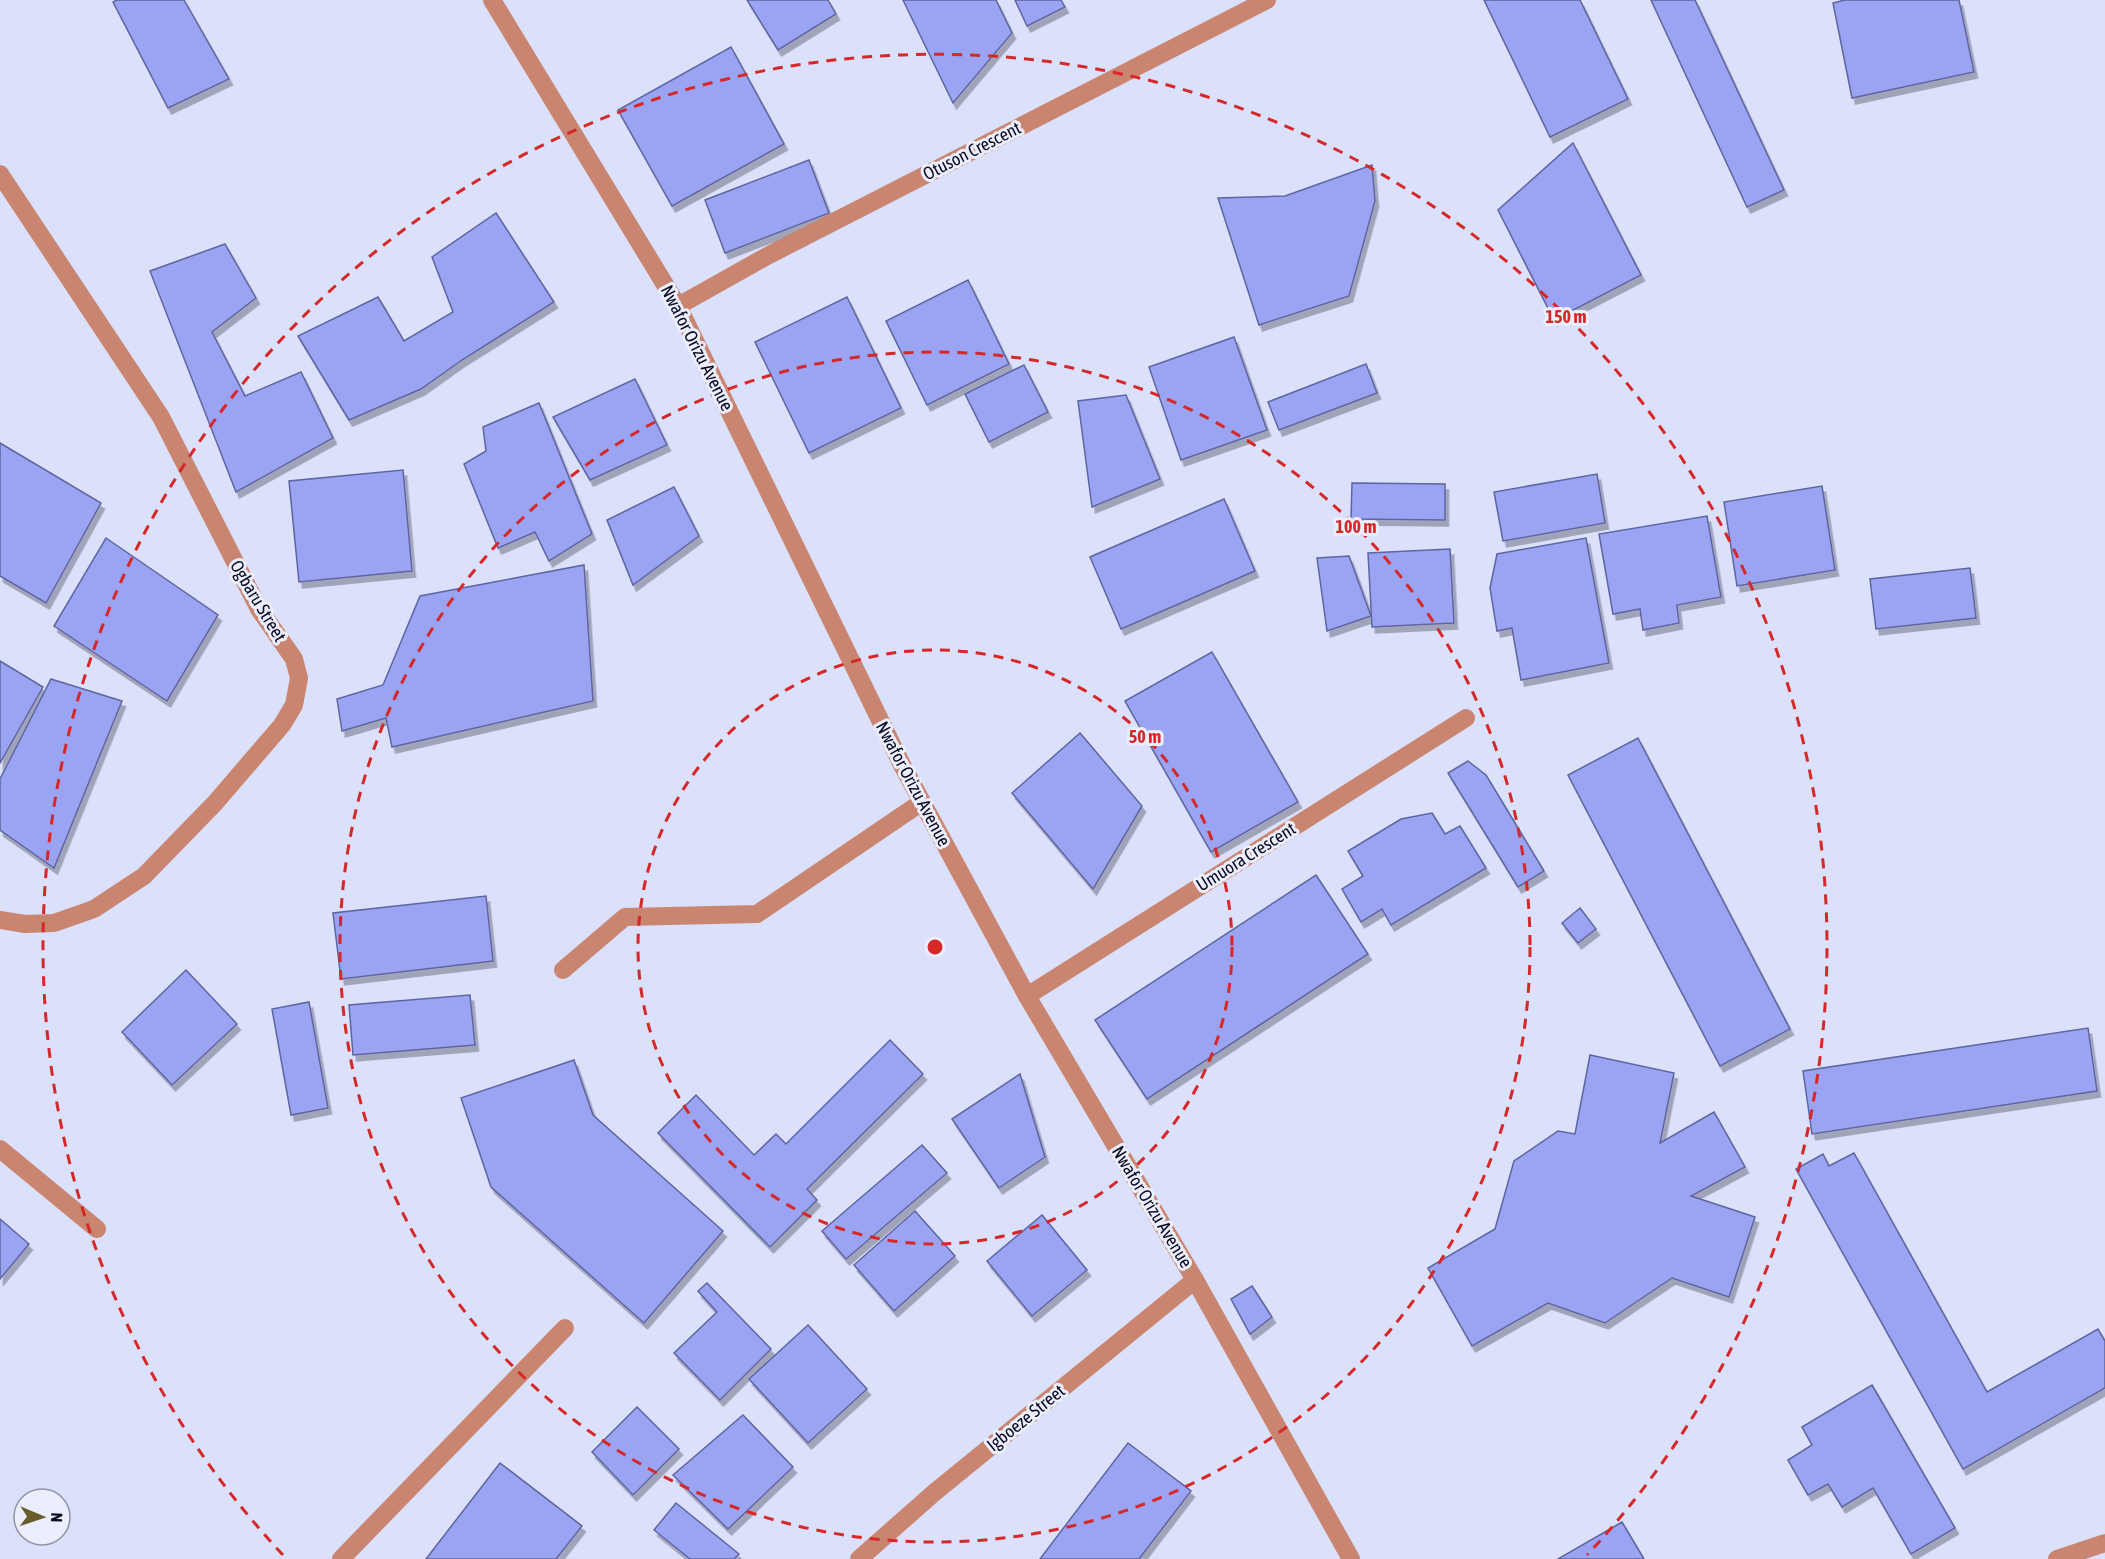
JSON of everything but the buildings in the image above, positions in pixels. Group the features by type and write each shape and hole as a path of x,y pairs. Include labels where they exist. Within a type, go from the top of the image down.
{"street":[{"name":"Nwafor Orizu Avenue","path":"492,0 678,306 896,754 1026,996 1195,1280 1351,1559"},
{"name":"Otuson Crescent","path":"678,306 780,250 1267,0"},
{"name":"Ogbaru Street","path":"0,174 161,417 259,609 294,659 299,678 294,705 282,725 214,803 144,876 94,909 54,923 25,924 0,920"},
{"name":"Umuora Crescent","path":"1026,996 1466,718"},
{"path":"563,970 624,917 757,914 922,802"},
{"path":"0,1149 97,1229"},
{"name":"Igboeze Street","path":"859,1559 945,1484 1195,1280"},
{"path":"342,1559 565,1328"},
{"path":"2057,1559 2105,1543"}]}
